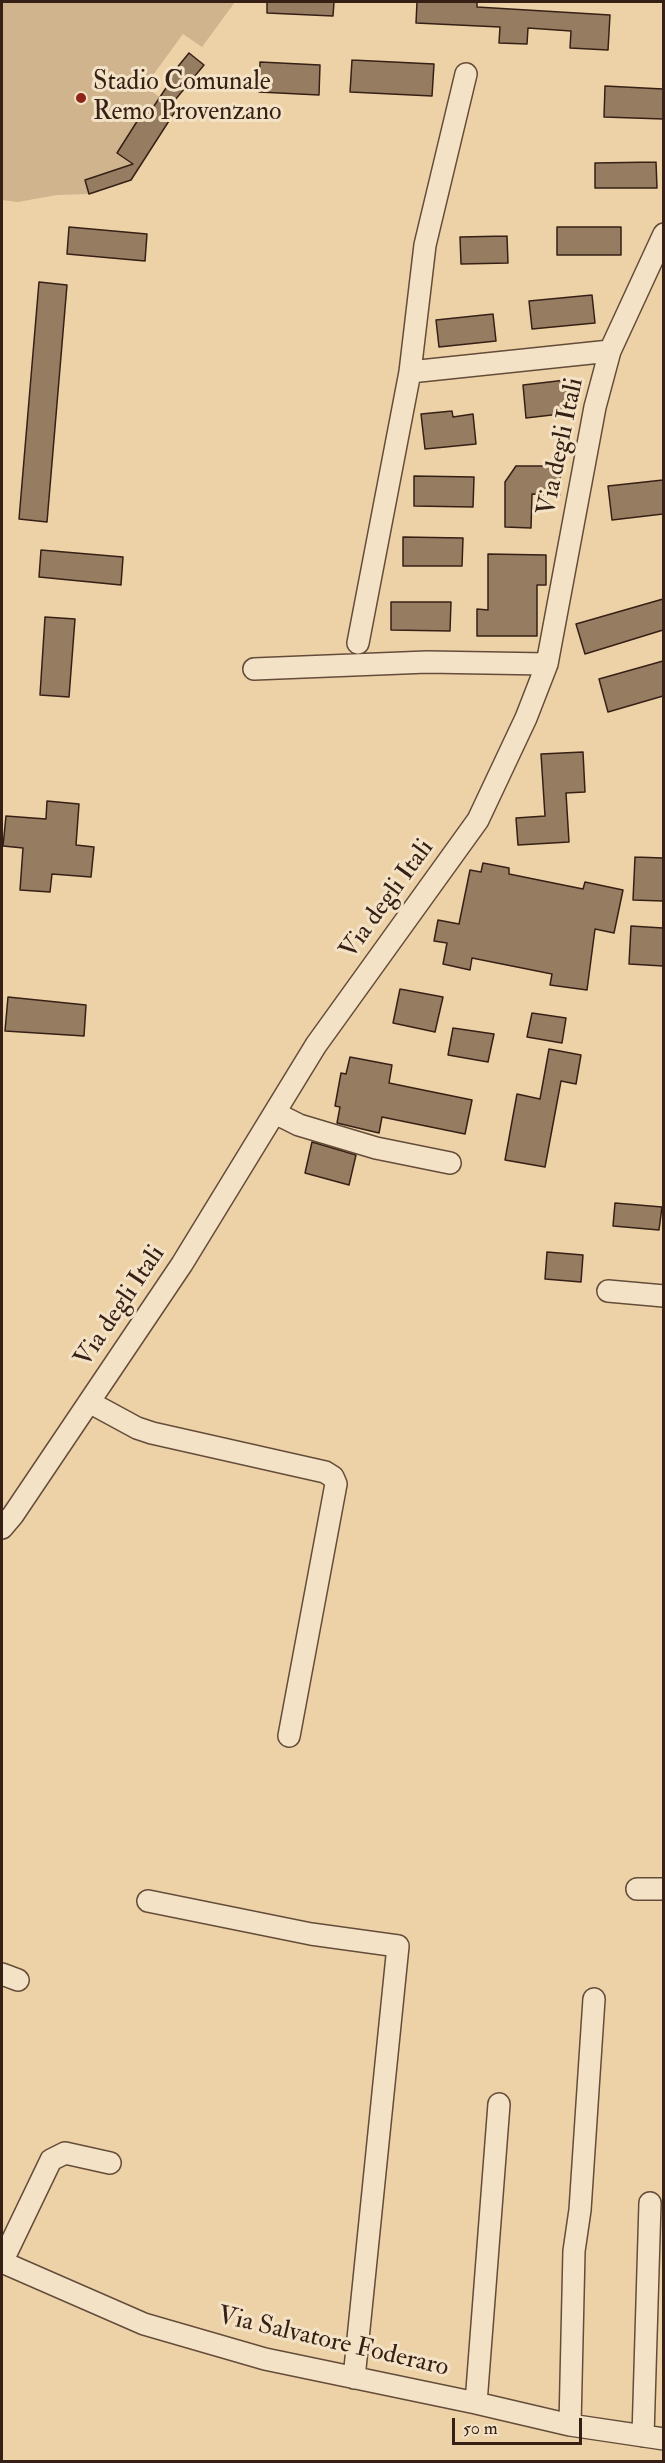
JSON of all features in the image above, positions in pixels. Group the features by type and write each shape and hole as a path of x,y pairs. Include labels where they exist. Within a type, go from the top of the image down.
{"street":[{"path":"358,643 410,372 425,245 466,74"},
{"name":"Via degli Itali","path":"2,1528 182,1264 316,1045 478,820 526,718 547,664 595,407 610,351 663,234"},
{"path":"410,372 610,351"},
{"path":"254,669 427,663 547,664"},
{"path":"275,1113 299,1125 376,1148 450,1163"},
{"path":"608,1291 663,1296"},
{"path":"89,1402 137,1428 152,1433 326,1472 333,1477 336,1484 289,1736"},
{"path":"637,1889 663,1889"},
{"path":"148,1901 311,1934 398,1946 354,2378"},
{"path":"570,2425 574,2251 580,2210 594,1999"},
{"path":"477,2403 499,2104"},
{"path":"2,2262 51,2160 65,2153 110,2163"},
{"path":"650,2203 653,2438"},
{"name":"Via Salvatore Foderaro","path":"2,2262 144,2324 265,2359 477,2403 570,2425 653,2438"}],"shaded area":[{"name":"Stadio Comunale Remo Provenzano","path":"2,2 235,2 202,47 183,34 145,86 176,110 131,180 89,194 57,195 18,202 2,200"}],"building":[{"path":"267,2 334,2 333,16 267,13"},
{"path":"417,2 477,2 477,7 610,15 608,50 570,48 571,31 528,28 527,44 499,43 500,27 416,23"},
{"path":"189,53 204,65 170,106 176,110 131,180 89,194 85,180 133,164 117,153 143,112 148,115 170,82 167,80"},
{"path":"352,60 434,64 432,96 350,92"},
{"path":"260,62 320,65 319,95 259,92"},
{"path":"605,86 663,89 663,119 604,117"},
{"path":"656,162 657,188 595,188 595,163"},
{"path":"69,227 147,234 145,261 67,254"},
{"path":"557,227 621,227 621,255 557,255"},
{"path":"507,236 508,263 461,264 460,237"},
{"path":"39,282 67,285 47,522 19,519"},
{"path":"592,295 595,323 532,329 529,301"},
{"path":"493,314 496,341 439,347 436,320"},
{"path":"566,380 569,413 526,418 523,385"},
{"path":"452,411 453,417 473,414 476,444 425,449 421,414"},
{"path":"516,466 560,466 560,495 532,494 531,528 505,527 505,482"},
{"path":"414,476 474,477 473,507 414,506"},
{"path":"663,480 663,514 612,520 608,486"},
{"path":"403,537 463,538 462,566 403,566"},
{"path":"41,550 123,557 121,585 39,577"},
{"path":"488,554 546,555 546,585 537,585 537,636 477,636 477,609 488,610"},
{"path":"663,599 663,630 585,654 576,624"},
{"path":"391,602 451,602 450,631 391,630"},
{"path":"45,617 75,619 69,697 40,695"},
{"path":"663,661 663,696 608,712 599,679"},
{"path":"583,752 585,792 566,793 569,842 518,845 516,818 545,816 541,754"},
{"path":"47,801 79,804 76,845 94,847 91,877 52,874 50,892 20,890 23,848 3,846 6,816 46,819"},
{"path":"635,857 663,858 663,901 633,900"},
{"path":"483,863 509,868 509,874 583,889 585,882 623,890 614,933 595,929 587,990 550,985 552,974 472,958 470,970 443,964 447,943 434,941 438,920 459,924 470,870 481,872"},
{"path":"631,926 663,928 663,966 629,964"},
{"path":"400,989 443,997 435,1032 393,1023"},
{"path":"8,997 86,1005 84,1036 5,1031"},
{"path":"532,1013 566,1018 562,1043 527,1037"},
{"path":"453,1028 494,1034 488,1062 448,1055"},
{"path":"549,1049 581,1055 576,1084 561,1081 545,1167 505,1160 517,1094 540,1099"},
{"path":"350,1057 392,1065 389,1083 472,1100 465,1134 382,1117 379,1133 337,1123 340,1107 335,1106 341,1073 346,1074"},
{"path":"312,1142 356,1155 349,1185 305,1173"},
{"path":"615,1203 662,1207 659,1230 613,1226"},
{"path":"547,1252 583,1255 581,1282 545,1279"}],"place":[{"name":"Stadio Comunale Remo Provenzano","path":"81,98"}]}
